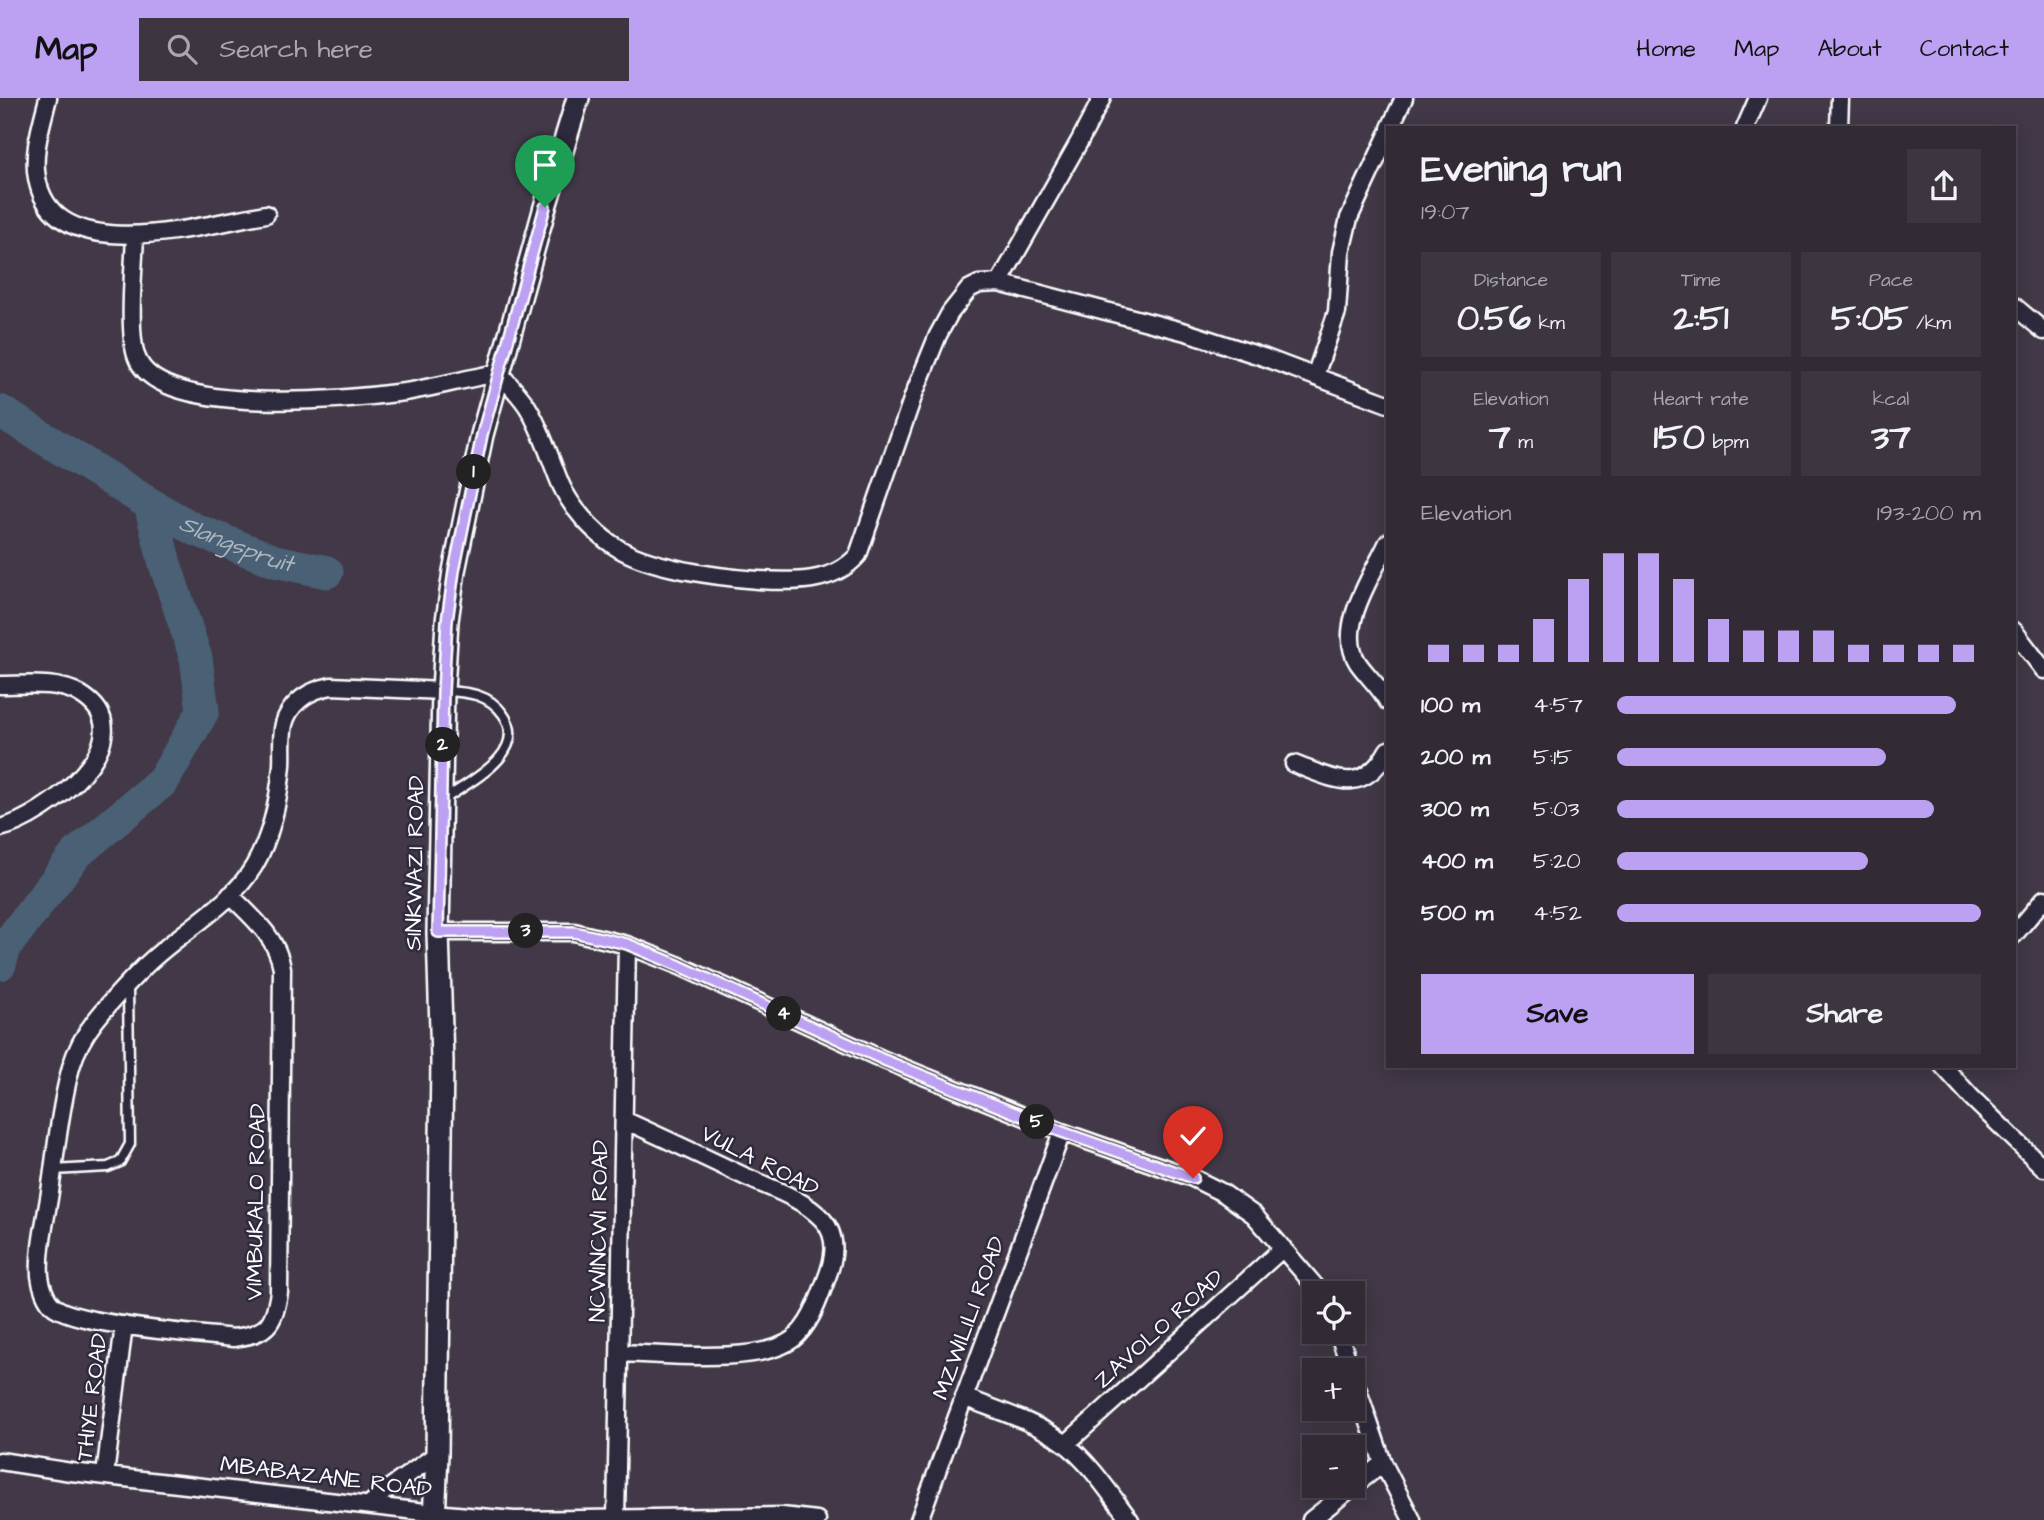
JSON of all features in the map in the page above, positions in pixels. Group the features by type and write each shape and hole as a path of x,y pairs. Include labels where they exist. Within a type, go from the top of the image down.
{"street":[{"path":"48,98 36,150 36,177 45,201 58,216 76,227 103,234 135,236 266,214"},
{"name":"SINKWAZI ROAD","path":"434,1517 442,1061 438,932 447,621 454,571 482,435 578,98"},
{"path":"999,283 1102,98"},
{"path":"1391,126 1404,98"},
{"path":"1746,126 1758,98"},
{"path":"1839,126 1840,98"},
{"path":"1315,376 1337,312 1340,252 1349,218 1386,138"},
{"path":"135,236 133,313 137,358 144,371 153,379 173,389 215,398 284,401 352,398 409,391 499,373 528,408 562,487 582,517 614,546 652,562 718,577 786,582 819,578 839,572 858,555 914,394 938,335 950,313 969,289 979,284 999,283 1186,332 1386,403"},
{"path":"2016,308 2044,331"},
{"path":"1386,545 1357,605 1350,629 1350,645 1357,662 1386,699"},
{"path":"2016,634 2044,670"},
{"path":"0,685 62,687 79,693 95,705 102,716 103,740 99,752 59,797 35,814 0,828"},
{"name":"VIMBUKALO ROAD","path":"230,895 261,925 274,943 282,968 279,1292 275,1314 271,1323 262,1330 251,1336 233,1338 124,1325 63,1313 52,1305 40,1277 63,1105 71,1065 80,1043 95,1021 145,965 230,895 252,870 272,824 278,800 285,718 304,695 331,686 443,691"},
{"path":"1294,764 1334,779 1354,782 1369,775 1379,766 1386,754"},
{"path":"2016,933 2042,907"},
{"path":"438,932 574,932 627,944 884,1060 1062,1132 1193,1178 1223,1193 1254,1215 1311,1281"},
{"name":"NCWINCWI ROAD","path":"617,1519 627,944"},
{"path":"1945,1068 2044,1168"},
{"name":"VULA ROAD","path":"620,1353 727,1355 761,1353 776,1349 792,1339 813,1314 832,1265 834,1247 831,1233 823,1220 792,1198 624,1120"},
{"name":"MZWILILI ROAD","path":"919,1520 1062,1132"},
{"name":"ZAVOLO ROAD","path":"1066,1444 1283,1248"},
{"name":"THIYE ROAD","path":"105,1475 124,1325"},
{"path":"964,1397 1039,1427 1066,1444 1103,1483 1130,1520"},
{"path":"1365,1411 1383,1463 1412,1520"},
{"path":"365,1509 385,1491 437,1454"},
{"name":"MBABAZANE ROAD","path":"0,1461 434,1517 514,1520 782,1517 817,1520"},
{"path":"1311,1520 1383,1463"}],"lane":[{"path":"443,691 478,695 495,704 512,731 511,741 502,756 443,800"},
{"path":"53,1170 108,1167 120,1162 130,1144 128,985"}],"waterway":[{"path":"0,411 150,504 165,564 196,658 203,711 163,781 76,854 5,947 0,964"},
{"name":"Slangspruit","path":"150,504 194,529 275,561 327,572"}],"route":[{"path":"545,207 482,435 454,571 447,621 443,691 443,800 438,932 574,932 627,944 884,1060 1062,1132 1193,1178"}]}
